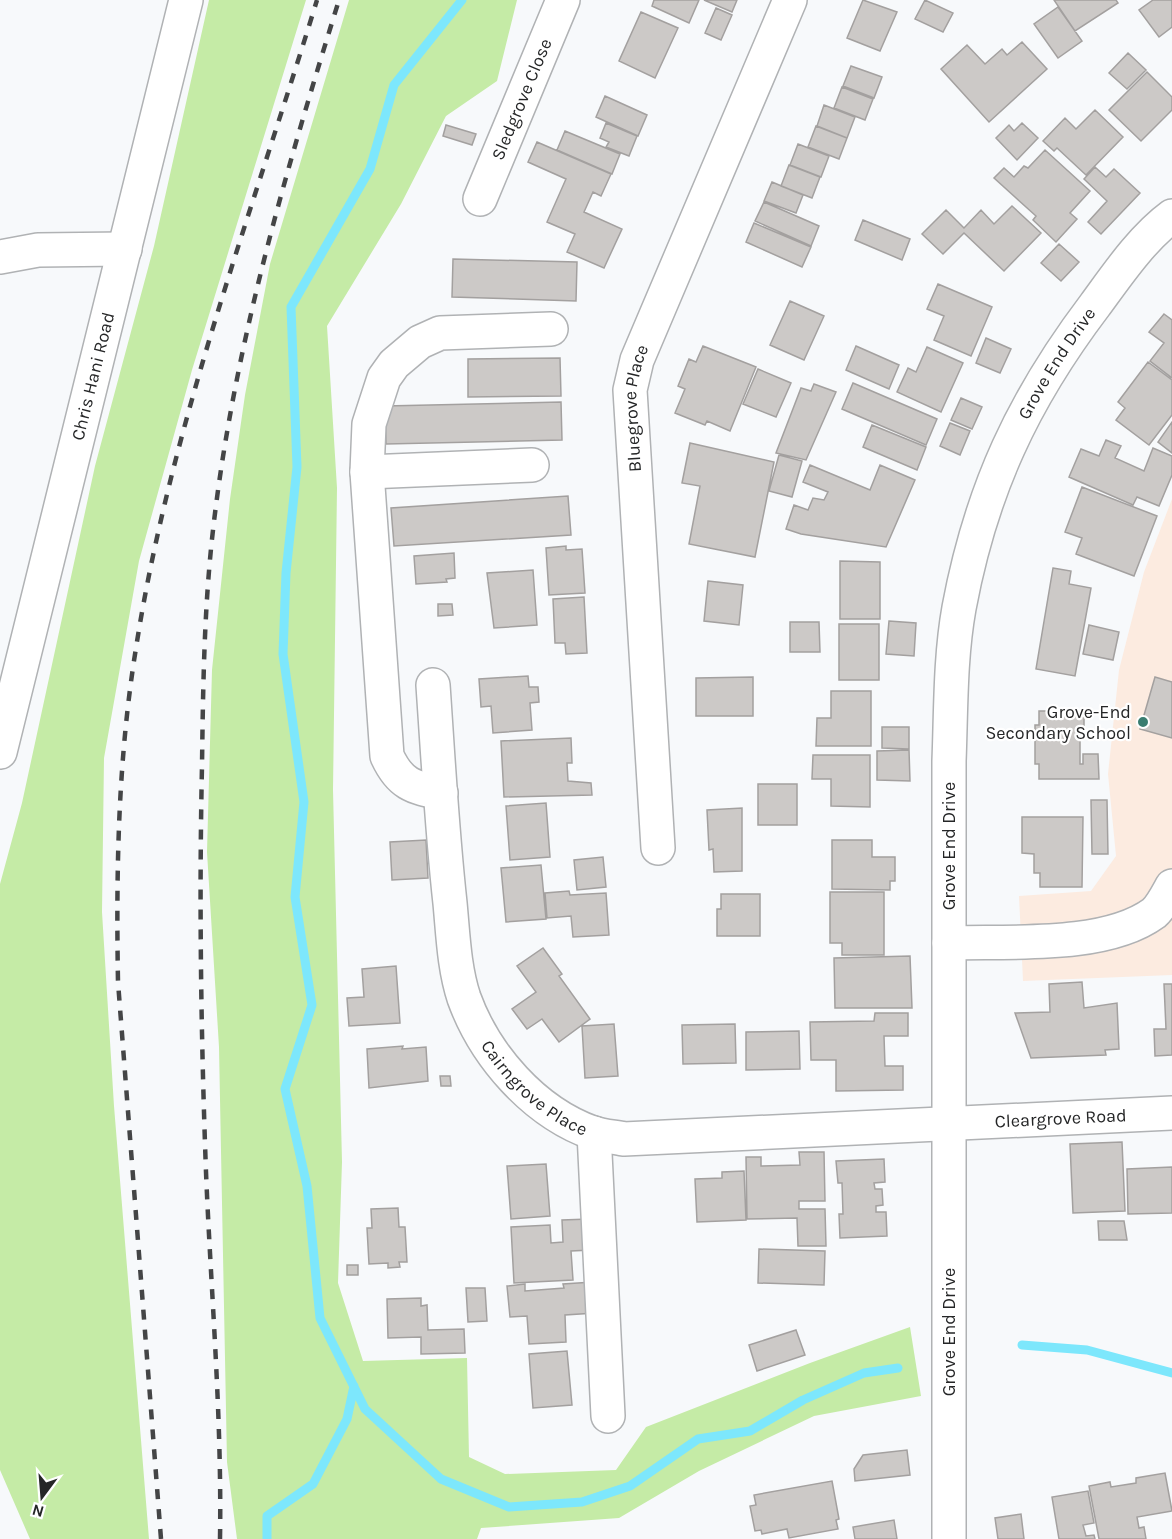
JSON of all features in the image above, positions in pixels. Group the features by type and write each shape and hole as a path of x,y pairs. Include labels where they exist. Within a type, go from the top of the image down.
{"street":[{"name":"Chris Hani Road","path":"0,753 186,0"},
{"name":"Sledgrove Close","path":"480,199 563,0"},
{"name":"Bluegrove Place","path":"658,848 630,390 637,360 790,0"},
{"name":"Grove End Drive","path":"949,1539 949,942 952,682 959,609 982,511 1004,454 1029,402 1071,336 1119,273 1172,216"},
{"path":"0,257 38,250 124,249"},
{"path":"441,793 419,789 396,776 387,756 367,472 369,424 384,378 394,364 420,342 440,333 551,329"},
{"path":"367,472 532,465"},
{"name":"Cairngrove Place","path":"433,685 456,962 465,998 483,1035 504,1068 526,1092 564,1119 594,1133 624,1139 949,1123"},
{"path":"949,942 1085,938 1133,926 1156,911 1172,886"},
{"name":"Cleargrove Road","path":"949,1123 1172,1113"},
{"path":"594,1133 608,1416"}],"shaded area":[{"name":"Grove-End Secondary School","path":"1172,499 1172,975 1023,981 1019,896 1091,891 1116,856 1108,774 1119,670 1144,572"}],"green space":[{"path":"209,0 306,0 192,370 139,561 104,758 102,912 114,1106 149,1539 30,1539 0,1470 0,884 22,803 95,466 154,246"},
{"path":"349,0 517,0 497,81 446,116 401,204 327,326 337,488 333,790 342,1162 338,1283 363,1361 467,1358 469,1457 505,1474 616,1470 646,1427 910,1327 921,1396 814,1416 699,1471 619,1518 481,1528 477,1539 237,1539 227,1462 219,1047 207,852 212,670 230,499 245,395 270,264"}],"building":[{"path":"654,0 699,0 689,23 652,6"},
{"path":"704,0 737,0 732,12"},
{"path":"863,0 897,12 880,51 847,38"},
{"path":"925,0 953,13 943,32 915,19"},
{"path":"1054,0 1116,0 1118,3 1075,31"},
{"path":"1153,0 1172,0 1172,27 1159,37 1139,10"},
{"path":"1058,7 1082,41 1058,58 1034,24"},
{"path":"716,8 732,15 721,40 705,33"},
{"path":"641,12 678,28 655,78 619,61"},
{"path":"1022,42 1047,69 989,122 941,69 967,45 985,64 1002,49 1007,55"},
{"path":"1128,53 1146,70 1127,89 1109,73"},
{"path":"851,66 882,77 874,98 843,86"},
{"path":"1147,72 1172,97 1172,110 1141,141 1109,110"},
{"path":"842,87 873,99 865,120 834,108"},
{"path":"605,96 647,115 638,136 596,117"},
{"path":"824,105 855,117 847,138 817,126"},
{"path":"1095,110 1123,137 1086,175 1057,148 1054,151 1043,141 1065,118 1076,129"},
{"path":"606,123 637,136 629,156 606,147 609,142 600,138"},
{"path":"1022,123 1038,138 1017,160 996,138 1009,125 1014,131"},
{"path":"446,125 476,134 472,145 443,136"},
{"path":"816,126 847,138 839,159 808,147"},
{"path":"565,131 620,154 612,174 557,150"},
{"path":"537,142 611,174 601,196 593,192 584,212 622,229 604,268 567,252 575,234 547,222 566,179 528,162"},
{"path":"798,144 829,156 821,177 790,165"},
{"path":"1045,150 1090,191 1070,213 1077,219 1056,242 1033,220 1036,216 994,178 1004,168 1014,177 1024,166 1028,168"},
{"path":"789,165 820,177 812,198 781,186"},
{"path":"1095,167 1106,177 1114,169 1140,193 1101,234 1088,222 1107,201 1084,179"},
{"path":"772,182 803,195 796,213 764,201"},
{"path":"764,202 819,226 811,246 755,221"},
{"path":"1012,206 1041,233 1004,271 964,233 943,254 922,234 946,210 964,228 981,210 994,224"},
{"path":"863,220 910,239 902,260 855,240"},
{"path":"754,223 811,247 802,267 746,242"},
{"path":"1059,244 1079,262 1061,281 1041,263"},
{"path":"453,259 577,262 576,301 452,297"},
{"path":"938,284 992,307 971,356 934,340 944,316 927,309"},
{"path":"790,301 824,316 804,360 770,345"},
{"path":"1164,314 1172,320 1172,378 1150,361 1164,343 1149,332"},
{"path":"986,338 1011,349 1000,373 976,363"},
{"path":"703,346 756,367 730,431 707,421 705,425 675,413 685,389 678,386 689,359 696,362"},
{"path":"856,346 899,365 889,389 846,370"},
{"path":"927,347 963,363 941,412 897,392 908,368 916,372"},
{"path":"560,358 561,396 468,397 468,359"},
{"path":"1148,362 1172,380 1172,415 1149,445 1116,420 1125,408 1118,402"},
{"path":"758,369 791,383 776,417 743,404"},
{"path":"853,383 937,419 926,445 842,409"},
{"path":"814,384 836,392 806,460 776,453 801,388 811,391"},
{"path":"961,398 982,407 972,429 951,420"},
{"path":"561,402 562,440 386,444 385,406"},
{"path":"1172,422 1172,453 1158,442"},
{"path":"950,423 970,431 960,455 940,446"},
{"path":"872,425 926,447 917,470 863,447"},
{"path":"1106,440 1121,446 1115,458 1144,471 1153,448 1172,456 1172,475 1159,506 1137,497 1133,505 1069,477 1081,449 1099,456"},
{"path":"690,443 774,462 755,557 689,544 700,486 682,483"},
{"path":"779,455 802,461 792,497 769,491"},
{"path":"810,465 870,490 880,465 915,480 886,547 801,534 786,529 794,505 808,510 813,498 824,500 828,492 803,482"},
{"path":"1082,487 1157,516 1134,576 1076,554 1082,538 1065,532"},
{"path":"568,496 571,535 394,546 391,508"},
{"path":"566,546 566,550 582,549 585,593 549,595 546,548"},
{"path":"454,553 455,578 446,579 447,582 416,584 414,556"},
{"path":"840,561 880,562 880,619 840,619"},
{"path":"1053,568 1071,571 1069,584 1091,588 1075,676 1036,669"},
{"path":"533,570 537,625 494,628 487,573"},
{"path":"708,581 743,585 739,625 704,621"},
{"path":"584,597 587,653 566,654 565,643 555,643 553,599"},
{"path":"438,604 452,604 453,615 438,616"},
{"path":"889,621 916,623 914,656 886,654"},
{"path":"790,622 819,622 820,652 790,652"},
{"path":"839,624 879,624 879,680 839,680"},
{"path":"1089,625 1119,632 1113,660 1083,654"},
{"path":"528,676 529,687 538,687 539,702 530,703 532,730 493,733 491,706 481,707 479,679"},
{"path":"753,677 753,716 696,716 696,678"},
{"path":"1155,677 1172,682 1172,738 1140,729"},
{"path":"831,691 871,691 871,746 816,746 817,718 831,718"},
{"path":"1039,711 1084,711 1084,728 1080,728 1080,764 1083,764 1083,754 1098,754 1099,779 1039,779 1039,764 1035,764 1035,725 1039,725"},
{"path":"882,727 909,727 909,749 882,748"},
{"path":"571,738 572,763 567,763 568,781 591,783 592,795 504,797 501,741"},
{"path":"909,750 910,781 877,780 877,751"},
{"path":"813,755 870,755 870,807 831,806 831,779 812,779"},
{"path":"758,784 797,784 797,825 758,825"},
{"path":"1091,800 1107,800 1108,854 1092,854"},
{"path":"546,803 550,857 510,860 506,806"},
{"path":"742,808 742,871 714,872 713,849 709,850 707,810"},
{"path":"1022,817 1083,817 1082,887 1040,887 1040,873 1034,873 1034,854 1022,853"},
{"path":"426,840 428,878 392,880 390,842"},
{"path":"832,840 872,840 872,857 895,857 895,881 890,881 890,890 832,889"},
{"path":"603,857 606,887 577,890 574,860"},
{"path":"541,865 546,919 506,922 501,868"},
{"path":"569,891 570,895 606,893 609,935 573,937 571,916 547,918 545,893"},
{"path":"830,892 884,892 884,955 842,955 842,943 830,943"},
{"path":"721,894 760,894 760,936 717,936 717,909 721,909"},
{"path":"543,948 562,974 559,976 590,1019 559,1042 542,1019 527,1029 512,1009 536,992 517,966"},
{"path":"910,956 912,1008 835,1008 834,958"},
{"path":"396,966 400,1023 349,1026 347,998 364,997 362,969"},
{"path":"1082,982 1084,1008 1117,1003 1119,1049 1105,1050 1106,1055 1031,1058 1015,1013 1050,1012 1049,984"},
{"path":"1164,984 1172,984 1172,1055 1155,1056 1154,1029 1166,1029"},
{"path":"875,1013 908,1013 908,1036 884,1036 885,1066 903,1066 903,1090 836,1091 836,1060 811,1060 810,1022 874,1021"},
{"path":"614,1024 618,1076 585,1078 582,1026"},
{"path":"735,1024 736,1063 683,1064 682,1025"},
{"path":"799,1031 800,1069 746,1070 746,1032"},
{"path":"403,1046 402,1049 426,1047 428,1081 369,1088 367,1049"},
{"path":"440,1076 450,1076 451,1086 441,1086"},
{"path":"1122,1142 1125,1211 1073,1213 1070,1144"},
{"path":"799,1152 824,1152 825,1201 799,1201 799,1209 825,1209 826,1246 798,1246 797,1218 747,1219 746,1157 761,1157 761,1166 800,1165"},
{"path":"884,1159 885,1182 874,1183 875,1189 882,1189 883,1205 876,1206 876,1212 886,1212 887,1236 840,1238 839,1214 843,1214 842,1183 838,1183 836,1161"},
{"path":"546,1164 550,1216 511,1219 507,1166"},
{"path":"1172,1167 1172,1213 1128,1214 1127,1169"},
{"path":"744,1171 746,1220 697,1222 695,1179 722,1178 722,1172"},
{"path":"398,1208 399,1227 405,1227 407,1262 399,1262 400,1267 388,1268 388,1263 369,1264 367,1228 372,1228 371,1209"},
{"path":"589,1219 591,1250 571,1251 573,1280 514,1283 511,1227 550,1225 551,1243 563,1242 562,1220"},
{"path":"1098,1221 1124,1221 1127,1240 1099,1240"},
{"path":"759,1249 825,1251 824,1285 758,1283"},
{"path":"347,1265 358,1265 358,1275 347,1275"},
{"path":"593,1282 595,1313 565,1315 566,1342 529,1344 527,1316 510,1317 507,1286 525,1284 525,1291 564,1288 563,1284"},
{"path":"466,1288 485,1288 487,1321 468,1322"},
{"path":"421,1298 421,1306 427,1305 428,1330 464,1329 465,1353 421,1354 421,1337 388,1338 387,1299"},
{"path":"796,1330 805,1355 757,1371 749,1345"},
{"path":"567,1351 572,1405 533,1408 529,1354"},
{"path":"907,1450 910,1475 855,1481 854,1469 863,1455"},
{"path":"1165,1473 1172,1511 1137,1517 1139,1528 1144,1527 1146,1539 1099,1539 1089,1486 1110,1482 1111,1487 1136,1483 1136,1478"},
{"path":"832,1481 839,1519 836,1520 838,1529 789,1538 787,1529 762,1534 761,1530 755,1531 750,1506 756,1505 754,1495"},
{"path":"1088,1491 1094,1523 1083,1525 1086,1536 1094,1535 1095,1539 1059,1539 1052,1497"},
{"path":"1021,1514 1024,1539 998,1539 995,1518"},
{"path":"894,1520 897,1539 855,1539 853,1527"}],"waterway":[{"path":"462,0 394,85 370,169 291,307 297,467 286,573 283,654 304,802 295,897 312,1005 285,1089 307,1186 320,1318 365,1409 441,1479 509,1507 582,1502 630,1486 698,1439 750,1431 803,1400 864,1373 898,1368"},
{"path":"1022,1345 1087,1350 1172,1373"},
{"path":"267,1539 267,1516 313,1484 347,1419 354,1386"}],"railway":[{"path":"161,1539 118,982 118,856 125,731 136,648 169,484 215,321 317,0"},
{"path":"220,1539 216,1355 206,1172 201,969 203,709 209,567 221,470 246,334 280,200 339,0"}],"place":[{"name":"Grove-End Secondary School","path":"1143,722"}]}
